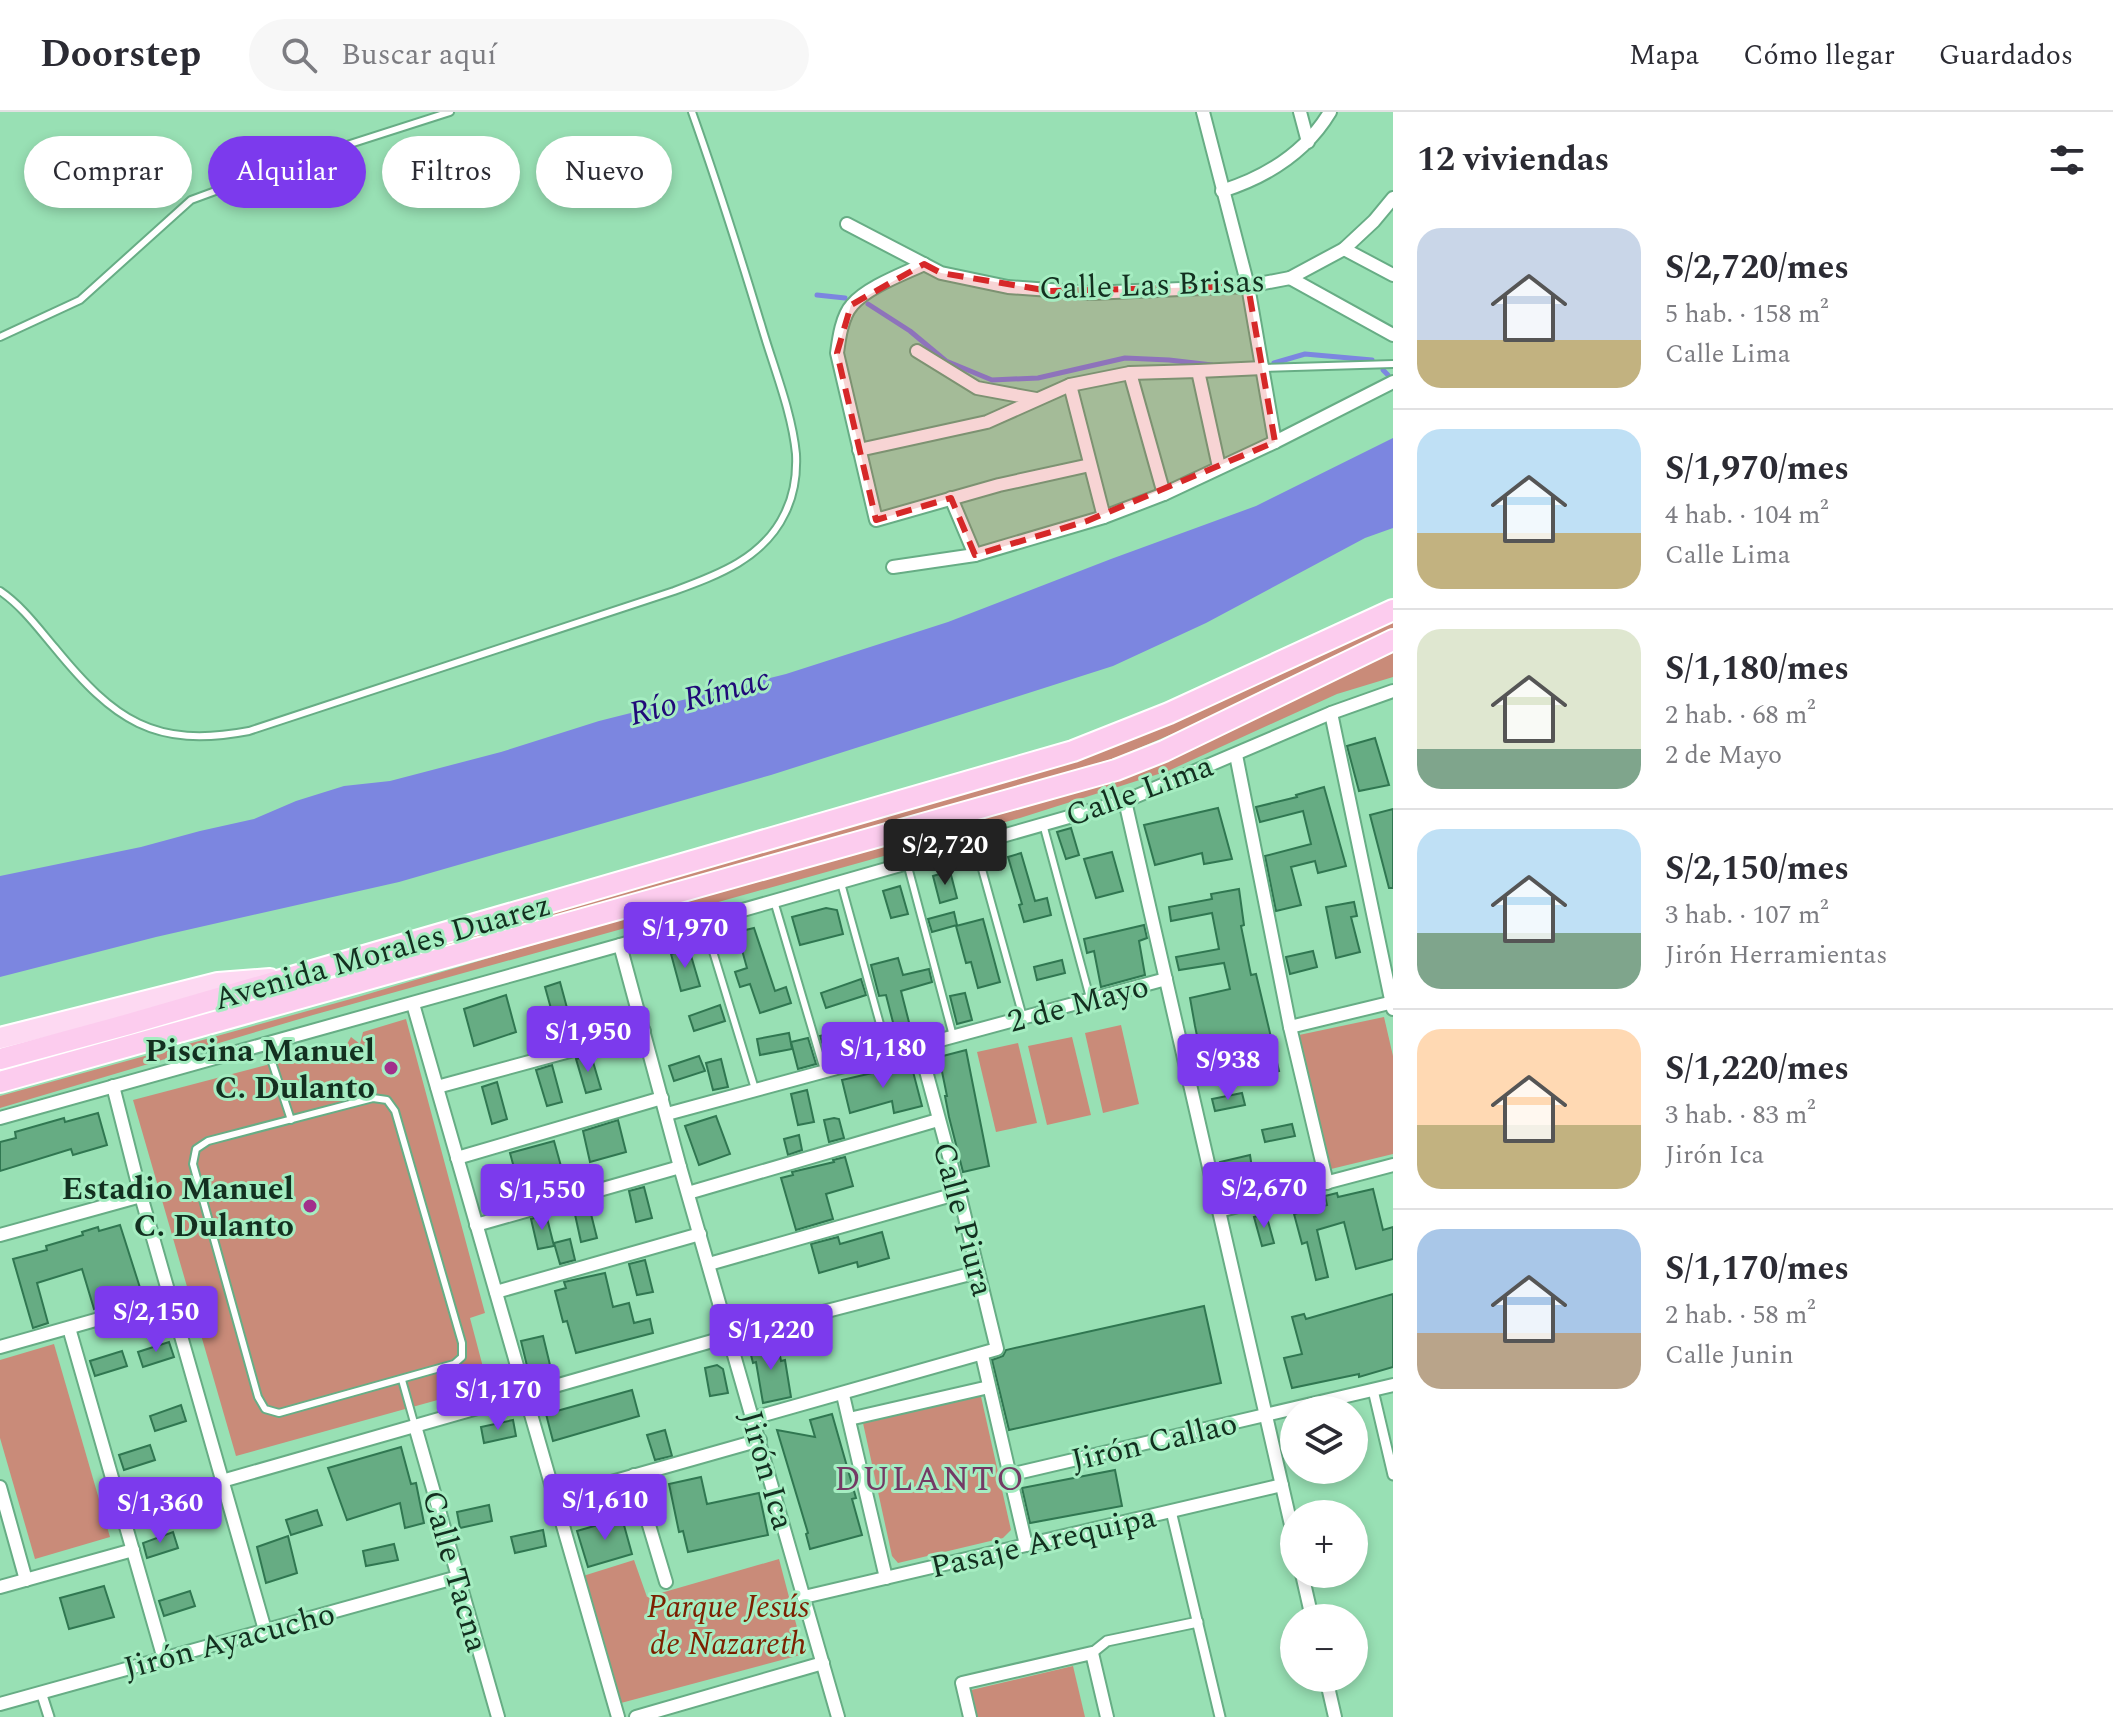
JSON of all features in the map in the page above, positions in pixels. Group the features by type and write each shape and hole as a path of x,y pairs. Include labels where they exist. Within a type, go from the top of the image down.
{"highway":[{"name":"Avenida Morales Duarez","path":"0,1059 1073,751 1145,723 1393,610"},
{"name":"Avenida Morales Duarez","path":"0,1082 1079,782 1164,751 1393,640"}],"main road":[{"path":"0,1038 218,983 290,978"}],"street":[{"path":"1203,112 1248,286 1275,442"},
{"path":"1300,112 1308,142"},
{"path":"1222,191 1257,178 1308,142 1330,112"},
{"name":"Calle Las Brisas","path":"847,224 941,273 1008,287 1091,293 1248,286 1290,278 1344,249 1393,198"},
{"path":"1344,249 1393,275"},
{"path":"924,264 875,288 851,305 840,332 837,353 876,520 951,498 1090,465"},
{"path":"1290,278 1393,335"},
{"path":"917,351 977,388 1036,399"},
{"path":"859,450 987,422 1070,385 1130,373 1263,368"},
{"path":"1198,371 1219,467"},
{"path":"1130,373 1164,494"},
{"path":"893,567 975,555 1104,517 1164,494 1393,382"},
{"path":"1070,385 1104,517"},
{"path":"951,498 975,555"},
{"name":"Calle Lima","path":"0,1118 1125,801 1331,713 1393,691"},
{"path":"1290,1027 1392,1004 1331,713"},
{"path":"1236,755 1290,1027 1327,1183"},
{"path":"1125,801 1285,1500"},
{"name":"Jirón Ica","path":"620,945 680,1167 838,1717"},
{"name":"2 de Mayo","path":"667,1114 1166,979"},
{"path":"413,1004 618,1717"},
{"path":"437,1087 644,1031"},
{"name":"Calle Piura","path":"919,1045 998,1347 982,1355"},
{"path":"113,1086 141,1196 265,1630"},
{"path":"457,1158 662,1098"},
{"path":"688,1193 938,1120"},
{"path":"1219,1211 1393,1165"},
{"path":"476,1225 680,1167"},
{"path":"709,1264 959,1193"},
{"path":"0,1235 141,1196"},
{"path":"496,1292 700,1234"},
{"path":"222,1481 730,1336 978,1272"},
{"path":"0,1347 170,1299"},
{"path":"69,1328 164,1659"},
{"path":"753,1418 982,1355 1026,1545"},
{"name":"Jirón Callao","path":"1009,1475 1393,1385"},
{"path":"849,1419 989,1387"},
{"path":"1373,1390 1393,1475"},
{"path":"843,1395 886,1578"},
{"name":"Calle Tacna","path":"415,1426 498,1717"},
{"path":"555,1498 760,1440"},
{"path":"634,1475 666,1582"},
{"name":"Pasaje Arequipa","path":"804,1597 1282,1485"},
{"path":"0,1487 26,1580"},
{"path":"1171,1511 1220,1717"},
{"path":"0,1587 133,1550"},
{"name":"Jirón Ayacucho","path":"0,1704 458,1577"},
{"path":"970,1717 962,1683 1092,1653 1107,1641 1198,1622"},
{"path":"1092,1653 1107,1717"},
{"path":"636,1717 823,1663"},
{"path":"41,1692 49,1717"},
{"path":"1329,1692 1335,1717"}],"lane":[{"path":"0,337 80,300 191,200 297,161 450,112"},
{"path":"0,591 18,606 92,691 124,716 166,734 189,738 213,737 259,727 674,591 742,562 767,541 784,517 793,493 796,451 785,404 720,189 692,112"},
{"path":"1263,368 1393,364"},
{"path":"1043,824 1091,999"},
{"path":"975,844 1023,1017"},
{"path":"907,863 953,1036"},
{"path":"841,883 888,1053"},
{"path":"774,901 824,1071"},
{"path":"704,922 755,1089"},
{"path":"266,1044 291,1120"},
{"path":"373,1098 387,1100 395,1111 462,1343 462,1357 454,1364 279,1413 265,1409 258,1397 193,1164 196,1149 208,1141 291,1120 373,1098"},
{"path":"402,1380 415,1426"}],"highlighted area":[{"path":"924,264 941,273 1050,291 1248,286 1275,442 1087,521 975,555 951,498 876,520 837,353 851,305"}],"green space":[{"path":"1393,621 1393,630 1198,723 1118,757 1010,791 84,1048 0,1075 0,1065 1227,694"},
{"path":"1393,653 1393,677 1337,694 1168,771 1020,818 313,1015 0,1108 0,1096 358,997 681,901 1019,809 1118,778"},
{"path":"1384,1017 1393,1056 1393,1154 1331,1169 1299,1035"},
{"name":"Estadio Manuel C. Dulanto","path":"406,1019 485,1313 470,1318 488,1386 236,1456 133,1100 347,1044 351,1037 360,1044 363,1032"},
{"path":"1121,1025 1139,1104 1103,1113 1085,1033"},
{"path":"1072,1037 1091,1115 1047,1125 1028,1046"},
{"path":"1018,1043 1037,1123 996,1132 977,1052"},
{"path":"54,1344 110,1537 35,1559 0,1438 0,1360"},
{"path":"980,1392 1011,1530 1003,1538 898,1563 892,1556 863,1423"},
{"name":"Parque Jesús de Nazareth","path":"779,1559 804,1654 621,1703 583,1576 634,1560 647,1597"},
{"path":"1073,1666 1085,1717 973,1717 967,1691"}],"water":[{"path":"1393,438 1393,528 1365,538 1206,623 1113,666 771,775 399,882 156,937 0,977 0,876 141,847 254,819 296,801 344,786 390,781 501,752 599,721 786,674 948,622 1256,506"}],"building":[{"path":"1375,738 1389,785 1359,791 1347,746"},
{"path":"1324,787 1346,866 1318,873 1315,861 1291,867 1301,905 1276,911 1265,856 1311,844 1303,811 1260,822 1256,807"},
{"path":"1218,808 1232,859 1204,864 1202,853 1155,865 1144,825"},
{"path":"1393,809 1393,888 1389,888 1370,815"},
{"path":"1071,828 1079,855 1066,859 1057,832"},
{"path":"1112,852 1123,891 1096,898 1084,859"},
{"path":"1021,853 1035,901 1047,898 1051,915 1024,922 1008,857"},
{"path":"950,871 957,898 940,903 933,876"},
{"path":"900,886 908,914 891,918 883,891"},
{"path":"1239,889 1244,925 1241,926 1251,975 1256,974 1279,1071 1249,1078 1243,1051 1202,1060 1190,998 1230,989 1224,963 1179,970 1176,957 1219,949 1212,913 1171,921 1169,907 1212,899 1211,894"},
{"path":"1354,902 1357,916 1351,917 1360,952 1336,958 1326,907"},
{"path":"826,908 837,910 843,934 800,945 792,917"},
{"path":"954,912 957,925 932,932 928,919"},
{"path":"983,919 1000,982 978,988 971,962 966,963 956,926"},
{"path":"1144,925 1147,938 1139,941 1145,975 1101,987 1094,951 1087,953 1084,939"},
{"path":"754,928 775,991 786,987 791,1003 760,1013 750,984 740,987 735,972 747,968 737,932"},
{"path":"689,949 700,986 681,991 671,954"},
{"path":"1313,951 1317,967 1290,974 1286,957"},
{"path":"898,958 903,975 929,969 932,982 901,991 913,1038 898,1042 886,995 879,996 871,965"},
{"path":"1062,960 1065,973 1037,980 1034,967"},
{"path":"861,979 866,995 826,1008 821,993"},
{"path":"560,982 570,1019 555,1023 545,987"},
{"path":"965,993 972,1020 957,1024 950,996"},
{"path":"506,995 516,1032 474,1046 464,1009"},
{"path":"720,1005 725,1021 694,1031 689,1016"},
{"path":"840,1031 847,1056 828,1061 820,1036"},
{"path":"789,1033 792,1049 760,1055 757,1039"},
{"path":"808,1038 816,1064 798,1069 791,1042"},
{"path":"966,1050 989,1166 963,1172 949,1117 939,1057"},
{"path":"591,1055 601,1089 586,1093 576,1059"},
{"path":"699,1056 705,1071 674,1081 669,1066"},
{"path":"721,1059 728,1087 713,1090 706,1063"},
{"path":"911,1064 922,1106 894,1113 892,1101 850,1113 842,1080"},
{"path":"552,1065 562,1102 547,1106 536,1070"},
{"path":"497,1082 507,1119 492,1124 482,1087"},
{"path":"807,1090 814,1122 798,1125 791,1094"},
{"path":"1242,1093 1245,1105 1215,1111 1212,1099"},
{"path":"98,1113 107,1145 73,1155 71,1149 0,1171 0,1142 16,1138 15,1132 64,1118 65,1122"},
{"path":"716,1116 730,1154 699,1165 685,1126"},
{"path":"839,1119 844,1138 829,1142 824,1120"},
{"path":"618,1120 626,1152 590,1162 583,1131"},
{"path":"1292,1124 1295,1136 1265,1142 1262,1130"},
{"path":"799,1135 802,1150 788,1155 784,1139"},
{"path":"554,1141 564,1177 520,1190 510,1153"},
{"path":"1250,1155 1252,1168 1222,1174 1220,1162"},
{"path":"845,1157 853,1186 826,1194 833,1219 796,1230 781,1178"},
{"path":"644,1187 652,1218 636,1222 629,1191"},
{"path":"1373,1189 1383,1230 1393,1227 1393,1259 1356,1269 1344,1222 1317,1230 1328,1277 1316,1280 1307,1242 1302,1244 1294,1214 1327,1205 1325,1196 1337,1193 1338,1197"},
{"path":"589,1206 597,1238 581,1242 574,1210"},
{"path":"546,1214 554,1246 538,1249 531,1219"},
{"path":"1266,1214 1274,1243 1262,1246 1254,1217"},
{"path":"120,1225 142,1294 94,1309 82,1269 37,1283 48,1323 33,1328 13,1259 47,1250 46,1246 83,1235 82,1232"},
{"path":"882,1232 889,1258 858,1267 857,1262 819,1273 811,1244 838,1237 840,1244"},
{"path":"570,1239 575,1260 560,1264 554,1243"},
{"path":"645,1260 653,1292 637,1295 629,1264"},
{"path":"605,1273 613,1307 629,1303 634,1323 650,1319 653,1333 576,1353 555,1291 566,1288 564,1282"},
{"path":"1393,1294 1393,1367 1359,1377 1359,1374 1292,1388 1284,1358 1302,1354 1292,1317 1304,1314 1306,1319"},
{"path":"1204,1306 1221,1383 1009,1430 992,1360 1003,1356 1006,1350"},
{"path":"543,1336 550,1365 528,1370 521,1341"},
{"path":"777,1341 781,1361 785,1360 791,1397 763,1403 756,1362 753,1363 749,1347"},
{"path":"169,1342 174,1357 143,1367 138,1352"},
{"path":"122,1351 127,1366 95,1376 90,1361"},
{"path":"717,1365 723,1369 728,1393 710,1396 705,1368"},
{"path":"632,1390 639,1416 553,1441 546,1414"},
{"path":"181,1405 186,1421 155,1431 150,1416"},
{"path":"832,1414 856,1498 852,1499 862,1535 810,1549 777,1430 815,1437 810,1420"},
{"path":"513,1420 516,1436 484,1443 481,1427"},
{"path":"665,1430 672,1456 655,1460 647,1435"},
{"path":"150,1445 155,1460 124,1470 119,1455"},
{"path":"401,1447 411,1484 416,1483 424,1523 405,1528 400,1503 347,1520 328,1468"},
{"path":"1115,1470 1122,1506 1030,1523 1022,1488"},
{"path":"701,1477 707,1504 759,1493 768,1535 688,1552 683,1531 679,1532 669,1484"},
{"path":"489,1505 492,1521 460,1528 457,1512"},
{"path":"317,1510 322,1525 291,1535 286,1520"},
{"path":"622,1518 632,1554 588,1567 577,1531"},
{"path":"543,1530 546,1546 515,1553 511,1537"},
{"path":"173,1532 178,1548 147,1558 143,1543"},
{"path":"288,1536 297,1573 266,1583 257,1547"},
{"path":"394,1544 398,1560 366,1566 363,1551"},
{"path":"104,1586 114,1617 69,1629 60,1598"},
{"path":"190,1591 195,1606 164,1616 159,1601"}],"waterway":[{"path":"817,295 845,298"},
{"path":"868,304 910,331 946,361 992,380 1038,378 1125,358 1212,365"},
{"path":"1274,363 1305,354 1372,360"},
{"path":"1383,370 1388,375"}],"place":[{"name":"Piscina Manuel C. Dulanto","path":"391,1068"},
{"name":"Estadio Manuel C. Dulanto","path":"310,1206"}],"district":[{"name":"DULANTO","path":"930,1478"}],"water label":[{"name":"Río Rímac","path":"699,695"}]}
